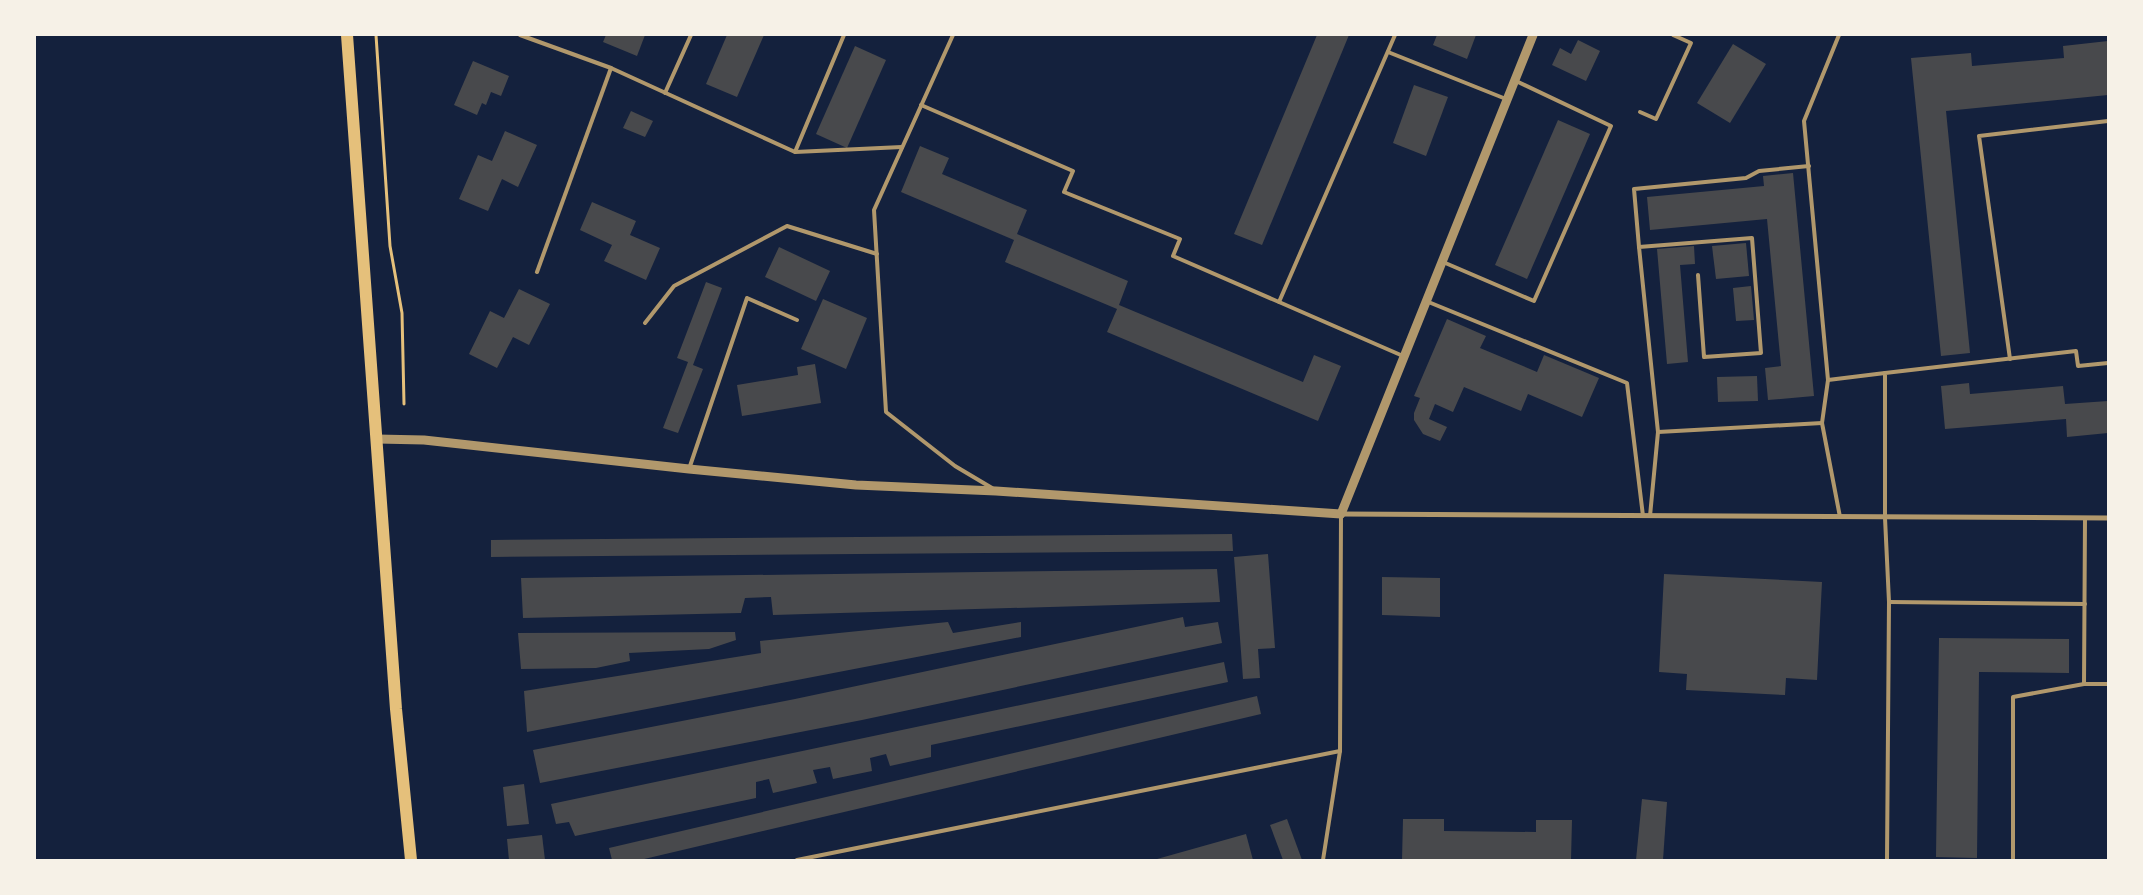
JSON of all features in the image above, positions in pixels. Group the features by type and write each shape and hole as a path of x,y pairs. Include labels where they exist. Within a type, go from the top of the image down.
{"main road":[{"path":"347,35 396,709 411,860"}],"street":[{"path":"1341,514 1425,300 1533,35"},
{"path":"377,438 424,440 689,470 856,484 996,491 1341,514 2108,518"}],"lane":[{"path":"520,35 611,68 795,152 902,147"},
{"path":"665,93 691,35"},
{"path":"795,152 844,35"},
{"path":"953,35 874,210 886,412 955,466 996,491"},
{"path":"1279,302 1395,35"},
{"path":"1640,112 1656,119 1691,43 1673,35"},
{"path":"1839,35 1804,121 1828,380 1822,423 1840,517"},
{"path":"1388,52 1506,99"},
{"path":"537,272 611,68"},
{"path":"1441,261 1534,301 1611,126 1514,80"},
{"path":"921,105 1073,171 1064,192 1180,239 1173,256 1403,356"},
{"path":"2010,359 1979,136 2108,121"},
{"path":"1650,516 1658,432 1634,189 1746,178 1759,171 1809,166"},
{"path":"645,322 674,286 787,226 877,254"},
{"path":"1639,247 1752,238 1761,353 1704,357 1698,275"},
{"path":"689,470 747,298 797,320"},
{"path":"1425,300 1627,383 1643,516"},
{"path":"1828,380 2076,351 2078,366 2108,363"},
{"path":"1885,373 1885,518 1889,602 1887,860"},
{"path":"1658,432 1822,423"},
{"path":"1323,860 1340,751 1341,514"},
{"path":"2084,684 2085,519"},
{"path":"1889,602 2085,604"},
{"path":"2013,860 2013,697 2084,684 2108,684"},
{"path":"797,860 1340,751"}],"path":[{"path":"376,35 390,246 402,313 404,404"}],"building":[{"path":"606,35 645,35 637,56 603,42"},
{"path":"727,35 764,35 737,97 706,84"},
{"path":"1317,35 1349,35 1262,245 1234,234"},
{"path":"1437,35 1476,35 1467,59 1433,45"},
{"path":"1578,40 1600,51 1586,81 1552,65 1560,48 1571,54"},
{"path":"2108,41 2108,95 1946,111 1970,353 1941,356 1911,58 1971,53 1972,66 2064,58 2063,46"},
{"path":"1733,44 1766,64 1730,123 1697,103"},
{"path":"855,46 886,60 847,148 816,134"},
{"path":"473,61 509,76 501,96 491,92 486,105 482,103 477,115 454,105"},
{"path":"1414,85 1448,97 1426,156 1393,143"},
{"path":"631,111 653,121 645,137 623,128"},
{"path":"1558,120 1590,134 1527,279 1495,265"},
{"path":"505,131 537,145 518,187 502,179 488,211 459,199 478,155 492,161"},
{"path":"920,146 949,158 942,174 1027,210 1017,234 1128,281 1119,305 1303,382 1314,355 1341,366 1318,421 1107,332 1117,309 1005,262 1014,240 901,192"},
{"path":"1793,173 1814,396 1768,400 1765,368 1781,366 1767,219 1650,230 1647,197 1764,186 1763,176"},
{"path":"592,202 636,221 630,235 660,248 646,280 604,261 612,245 580,230"},
{"path":"1746,243 1749,276 1716,279 1712,246"},
{"path":"1694,246 1695,264 1680,265 1688,362 1667,364 1657,249"},
{"path":"779,247 830,271 816,301 765,277"},
{"path":"706,282 722,288 693,365 703,369 678,433 663,428 688,362 677,358"},
{"path":"1751,286 1754,320 1736,321 1733,288"},
{"path":"519,289 550,304 529,345 513,337 497,368 469,354 490,311 504,318"},
{"path":"823,299 867,318 846,369 801,349"},
{"path":"1447,319 1486,336 1480,348 1537,372 1544,355 1599,378 1582,417 1528,394 1521,411 1464,387 1453,412 1435,404 1429,419 1447,427 1440,441 1423,434 1414,420 1414,413 1420,398 1414,396"},
{"path":"815,364 821,403 742,416 737,385 798,375 797,367"},
{"path":"1757,376 1758,401 1718,402 1717,377"},
{"path":"1969,383 1970,394 2063,386 2065,404 2108,401 2108,433 2067,437 2066,419 1945,429 1941,386"},
{"path":"1232,534 1233,551 491,557 491,540"},
{"path":"1268,554 1275,648 1258,649 1260,678 1243,679 1234,557"},
{"path":"1217,569 1220,602 773,615 771,597 745,598 741,613 523,618 521,578"},
{"path":"1664,574 1822,582 1817,680 1786,678 1785,695 1686,690 1687,674 1659,672"},
{"path":"1382,577 1440,578 1440,617 1382,615"},
{"path":"1183,617 1185,627 1218,622 1222,643 862,720 540,783 533,750 795,699"},
{"path":"948,622 953,633 1021,622 1021,637 527,732 524,691 761,653 760,641"},
{"path":"735,632 736,640 709,649 629,653 630,661 596,668 521,669 518,633"},
{"path":"1939,638 2069,639 2069,673 1979,672 1977,858 1936,857"},
{"path":"1224,662 1228,682 931,745 931,757 890,766 886,754 870,758 872,771 833,779 830,767 813,770 817,783 773,793 769,779 756,782 756,798 575,836 569,822 556,824 551,804"},
{"path":"1257,696 1261,714 640,860 612,860 609,848"},
{"path":"524,784 529,824 507,826 503,787"},
{"path":"1642,799 1667,802 1663,860 1636,860"},
{"path":"1287,819 1302,860 1283,860 1270,825"},
{"path":"1403,819 1444,819 1444,831 1536,832 1536,820 1572,820 1571,860 1402,860"},
{"path":"1246,834 1253,860 1157,860 1157,859"},
{"path":"542,835 545,860 509,860 507,839"}]}
